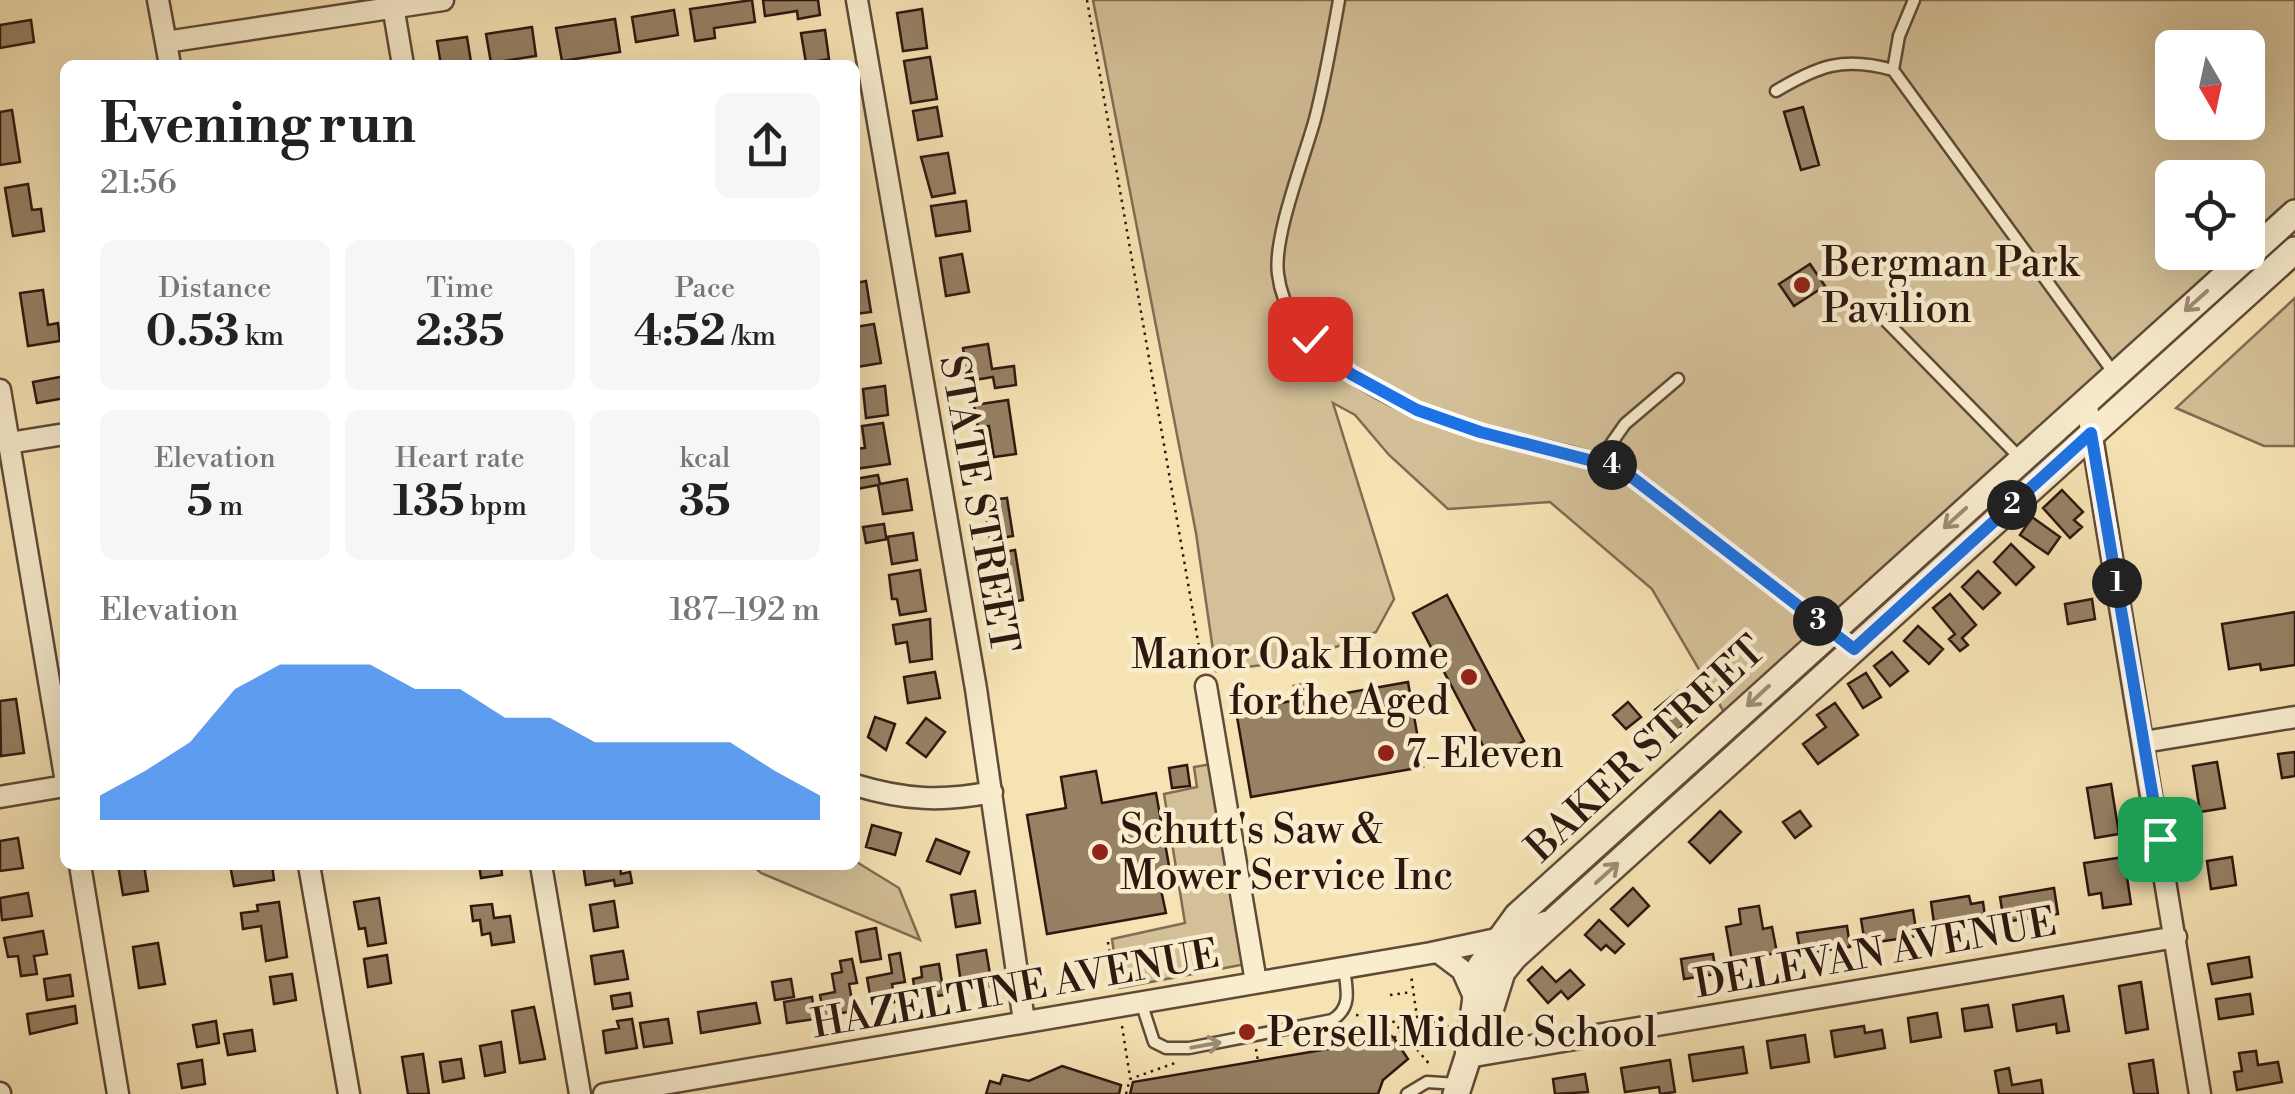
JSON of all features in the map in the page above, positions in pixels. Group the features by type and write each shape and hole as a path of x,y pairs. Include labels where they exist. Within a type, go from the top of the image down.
{"street":[{"path":"158,0 169,60"},
{"path":"166,42 393,4 444,0"},
{"name":"STATE STREET","path":"857,0 992,792 1024,1021"},
{"path":"393,4 402,60"},
{"name":"BAKER STREET","path":"1458,1089 1468,1057 1480,967 1517,916 2295,212"},
{"name":"BAKER STREET","path":"1468,1057 1484,1034 1502,972 1514,957 2295,250"},
{"path":"0,390 60,746"},
{"path":"2086,400 2200,1094"},
{"path":"10,444 60,435"},
{"path":"1206,686 1256,982"},
{"path":"2144,742 2295,717"},
{"path":"860,786 916,800 952,800 992,792"},
{"path":"0,798 60,787"},
{"path":"81,870 118,1094"},
{"path":"310,870 348,1094"},
{"path":"541,870 580,1094"},
{"name":"HAZELTINE AVENUE","path":"604,1094 1024,1021 1120,1015 1141,1002 1498,939 1533,930 1562,913"},
{"name":"DELEVAN AVENUE","path":"1468,1057 2176,937"},
{"path":"1438,952 1462,970 1475,1002"}],"lane":[{"path":"1339,0 1316,117 1277,261 1284,302 1292,318 1329,357 1392,399 1480,432 1599,460 1637,478 1854,649"},
{"path":"1892,70 1914,0"},
{"path":"1776,91 1813,69 1832,65 1851,62 1892,70 2131,397"},
{"path":"1885,320 2040,479"},
{"path":"1599,460 1624,424 1678,378"},
{"path":"1141,1002 1150,1036 1166,1048 1307,1028 1332,1020 1345,1008 1348,999 1344,967"},
{"path":"1407,1094 1417,1085 1435,1080 1458,1089"}],"path":[{"path":"1087,0 1206,686"},
{"path":"1108,942 1130,1079"},
{"path":"1411,975 1417,1017"},
{"path":"1390,995 1414,992"},
{"path":"1355,1015 1392,1020 1433,1068"},
{"path":"1417,1017 1460,1030"},
{"path":"1394,1038 1417,1017"},
{"path":"1255,1048 1258,1061"}],"shaded area":[{"path":"1093,0 2295,0 2295,204 2265,231 2265,160 2155,160 2155,270 2222,270 1728,719 1652,589 1550,502 1448,509 1389,455 1355,415 1333,403 1394,599 1376,632 1301,660 1216,671 1196,533"},
{"path":"2295,298 2295,446 2264,446 2176,408"},
{"path":"1212,764 1246,964 1119,988 1112,939 1185,923 1164,794 1197,787 1194,767"},
{"path":"860,864 899,888 920,940 758,870 860,870"}],"building":[{"path":"752,0 755,22 714,28 715,38 695,41 690,9"},
{"path":"763,0 818,0 820,15 798,19 797,11 765,16"},
{"path":"922,9 927,48 903,51 897,13"},
{"path":"674,10 678,35 636,42 632,17"},
{"path":"615,19 620,52 562,60 556,28"},
{"path":"31,20 34,42 0,48 0,25"},
{"path":"532,27 536,56 490,60 486,34"},
{"path":"825,30 829,59 806,60 801,33"},
{"path":"467,37 471,60 440,60 437,41"},
{"path":"930,57 937,99 911,103 904,61"},
{"path":"937,107 942,136 918,140 913,111"},
{"path":"1803,107 1819,165 1801,170 1784,112"},
{"path":"12,110 20,162 0,165 0,112"},
{"path":"948,153 955,193 932,197 921,157"},
{"path":"28,184 32,210 41,209 44,231 13,236 5,188"},
{"path":"966,201 970,231 936,236 931,206"},
{"path":"962,254 969,292 946,296 940,258"},
{"name":"Bergman Park Pavilion","path":"1810,264 1825,286 1794,306 1779,284"},
{"path":"866,281 871,312 860,313 860,282"},
{"path":"43,290 48,325 58,323 60,341 28,346 20,293"},
{"path":"874,324 881,363 860,366 860,326"},
{"path":"988,344 992,369 1014,366 1016,385 995,388 993,377 968,381 963,348"},
{"path":"60,377 60,399 37,403 33,382"},
{"path":"885,386 888,415 866,418 863,389"},
{"path":"1008,400 1016,454 994,457 989,426 978,428 974,405"},
{"path":"883,423 890,464 860,468 860,448 865,448 862,426"},
{"path":"878,475 880,484 907,479 912,510 883,514 878,485 860,488 860,478"},
{"path":"2062,490 2083,512 2074,520 2082,527 2070,538 2043,508"},
{"path":"1007,498 1013,536 990,540 984,501"},
{"path":"2032,517 2060,537 2048,554 2020,535"},
{"path":"884,524 886,537 913,533 917,560 892,564 888,539 866,543 863,527"},
{"path":"2011,544 2034,567 2016,585 1994,562"},
{"path":"1015,550 1023,600 1001,604 993,554"},
{"path":"920,570 926,611 900,615 897,599 892,599 889,575"},
{"path":"1978,571 2000,593 1983,609 1962,587"},
{"path":"1950,594 1976,625 1962,638 1968,645 1960,651 1949,639 1955,634 1933,608"},
{"name":"Manor Oak Home for the Aged","path":"1447,595 1524,741 1490,759 1413,613"},
{"path":"2092,599 2095,619 2068,624 2065,604"},
{"path":"2295,612 2295,665 2261,670 2260,664 2229,669 2222,624"},
{"path":"930,619 932,659 910,662 907,642 896,644 893,625"},
{"path":"1918,626 1943,649 1929,664 1904,641"},
{"path":"1892,652 1908,671 1890,686 1874,666"},
{"path":"935,672 940,698 908,703 904,677"},
{"path":"1866,673 1881,697 1863,708 1848,684"},
{"path":"1315,682 1318,698 1408,682 1423,767 1251,797 1236,711 1297,700 1294,686"},
{"path":"1678,691 1697,713 1675,733 1655,710"},
{"path":"16,699 24,753 1,756 0,701"},
{"path":"1628,702 1641,717 1626,729 1613,715"},
{"path":"1835,703 1858,735 1818,764 1803,744 1826,727 1817,715"},
{"path":"875,717 895,724 886,750 868,737"},
{"path":"926,718 945,732 926,757 907,743"},
{"path":"2295,752 2295,776 2282,778 2278,754"},
{"path":"2217,762 2225,808 2200,812 2193,766"},
{"path":"1187,765 1190,786 1172,788 1169,768"},
{"name":"Schutt's Saw & Mower Service Inc","path":"1096,771 1102,803 1156,793 1173,888 1161,890 1166,913 1047,934 1027,815 1066,808 1061,777"},
{"path":"2111,784 2119,834 2095,838 2087,788"},
{"path":"1720,811 1741,832 1710,863 1689,842"},
{"path":"1800,811 1811,826 1795,838 1783,822"},
{"path":"872,825 901,833 895,855 866,847"},
{"path":"18,838 23,868 0,871 0,841"},
{"path":"936,839 969,852 960,874 927,861"},
{"path":"2124,857 2131,904 2103,908 2101,893 2089,895 2084,863"},
{"path":"2232,857 2236,885 2211,889 2207,861"},
{"path":"119,870 145,870 148,891 123,895"},
{"path":"231,870 273,870 274,880 234,886"},
{"path":"480,870 502,870 502,875 481,878"},
{"path":"584,870 630,872 632,883 615,886 614,880 586,885"},
{"path":"1633,888 1649,906 1628,926 1611,909"},
{"path":"2054,888 2058,914 2004,922 2000,897"},
{"path":"975,891 980,923 956,927 951,895"},
{"path":"28,893 32,916 2,920 0,898"},
{"path":"1969,896 1971,904 1983,902 1986,923 1954,928 1953,920 1934,923 1931,902"},
{"path":"379,898 386,943 368,946 365,928 359,929 354,902"},
{"path":"614,901 618,927 594,931 590,905"},
{"path":"279,902 287,957 266,961 261,926 243,929 241,913 258,911 257,905"},
{"path":"492,904 494,918 510,916 514,942 492,945 490,933 482,935 480,920 473,921 471,906"},
{"path":"1759,906 1763,929 1772,927 1777,953 1732,961 1726,927 1741,924 1739,909"},
{"path":"1913,910 1917,936 1865,944 1861,919"},
{"path":"1599,920 1624,944 1615,953 1606,945 1601,950 1585,935"},
{"path":"1847,926 1850,947 1801,954 1797,933"},
{"path":"876,928 881,959 861,962 856,932"},
{"path":"43,931 47,954 34,956 37,974 21,976 18,956 8,957 4,938"},
{"path":"158,943 165,984 139,988 133,947"},
{"path":"986,950 992,986 962,991 957,955"},
{"path":"623,951 628,979 595,984 591,956"},
{"path":"900,953 905,982 892,984 895,1002 872,1006 867,978 892,973 889,955"},
{"path":"1713,954 1716,974 1684,979 1681,959"},
{"path":"387,955 391,983 368,987 364,959"},
{"path":"2249,957 2252,977 2212,984 2208,964"},
{"path":"852,959 857,983 849,984 854,1011 824,1016 820,995 835,992 832,974 842,972 840,961"},
{"path":"939,964 944,995 916,999 913,979 922,977 921,967"},
{"path":"1542,967 1556,982 1570,970 1584,985 1568,999 1561,991 1548,1003 1528,980"},
{"path":"292,974 296,1000 274,1004 270,977"},
{"path":"70,975 73,996 47,1000 44,979"},
{"path":"791,979 794,997 775,1000 772,982"},
{"path":"2141,982 2148,1029 2126,1033 2119,986"},
{"path":"630,993 632,1006 613,1009 611,996"},
{"path":"2250,994 2253,1014 2219,1019 2216,999"},
{"path":"2063,996 2069,1031 2057,1033 2056,1024 2017,1031 2013,1005"},
{"path":"812,997 815,1019 787,1023 784,1002"},
{"path":"756,1003 760,1023 701,1033 698,1012"},
{"path":"1988,1005 1992,1027 1965,1031 1962,1009"},
{"path":"75,1006 77,1023 30,1034 27,1014"},
{"path":"534,1007 545,1059 520,1063 512,1011"},
{"path":"1937,1013 1941,1037 1911,1042 1908,1018"},
{"path":"632,1019 637,1048 606,1053 603,1031 619,1028 617,1021"},
{"path":"668,1019 672,1043 644,1047 640,1023"},
{"path":"216,1021 219,1043 197,1047 193,1025"},
{"path":"1378,1025 1394,1038 1408,1059 1383,1080 1378,1094 1130,1094 1133,1082 1352,1045"},
{"path":"1864,1026 1865,1033 1882,1030 1885,1048 1835,1057 1831,1031"},
{"path":"252,1030 255,1051 228,1055 224,1034"},
{"path":"1805,1035 1809,1062 1771,1068 1767,1041"},
{"path":"501,1042 505,1072 485,1076 480,1046"},
{"path":"1743,1047 1747,1073 1693,1081 1689,1055"},
{"path":"2256,1051 2258,1065 2278,1062 2282,1082 2237,1090 2234,1072 2242,1071 2239,1053"},
{"path":"423,1054 429,1094 408,1094 402,1057"},
{"path":"461,1059 464,1078 443,1082 440,1062"},
{"path":"202,1060 205,1084 182,1088 178,1064"},
{"path":"1670,1060 1675,1092 1660,1094 1659,1087 1625,1092 1621,1068"},
{"path":"2153,1060 2158,1094 2134,1094 2129,1064"},
{"path":"1062,1066 1121,1085 1119,1094 986,1094 990,1081 1000,1084 1003,1075 1029,1081"},
{"path":"2009,1068 2012,1085 2041,1080 2043,1094 1999,1094 1995,1071"},
{"path":"1585,1074 1588,1092 1555,1094 1553,1079"}],"place":[{"name":"Bergman Park Pavilion","path":"1802,285"},
{"name":"Manor Oak Home for the Aged","path":"1469,677"},
{"name":"7-Eleven","path":"1386,753"},
{"name":"Schutt's Saw & Mower Service Inc","path":"1100,852"},
{"name":"Persell Middle School","path":"1247,1032"}],"route":[{"path":"1310,339 1351,374 1392,399 1445,422 1620,468 1854,649 2091,433 2160,839"}]}
